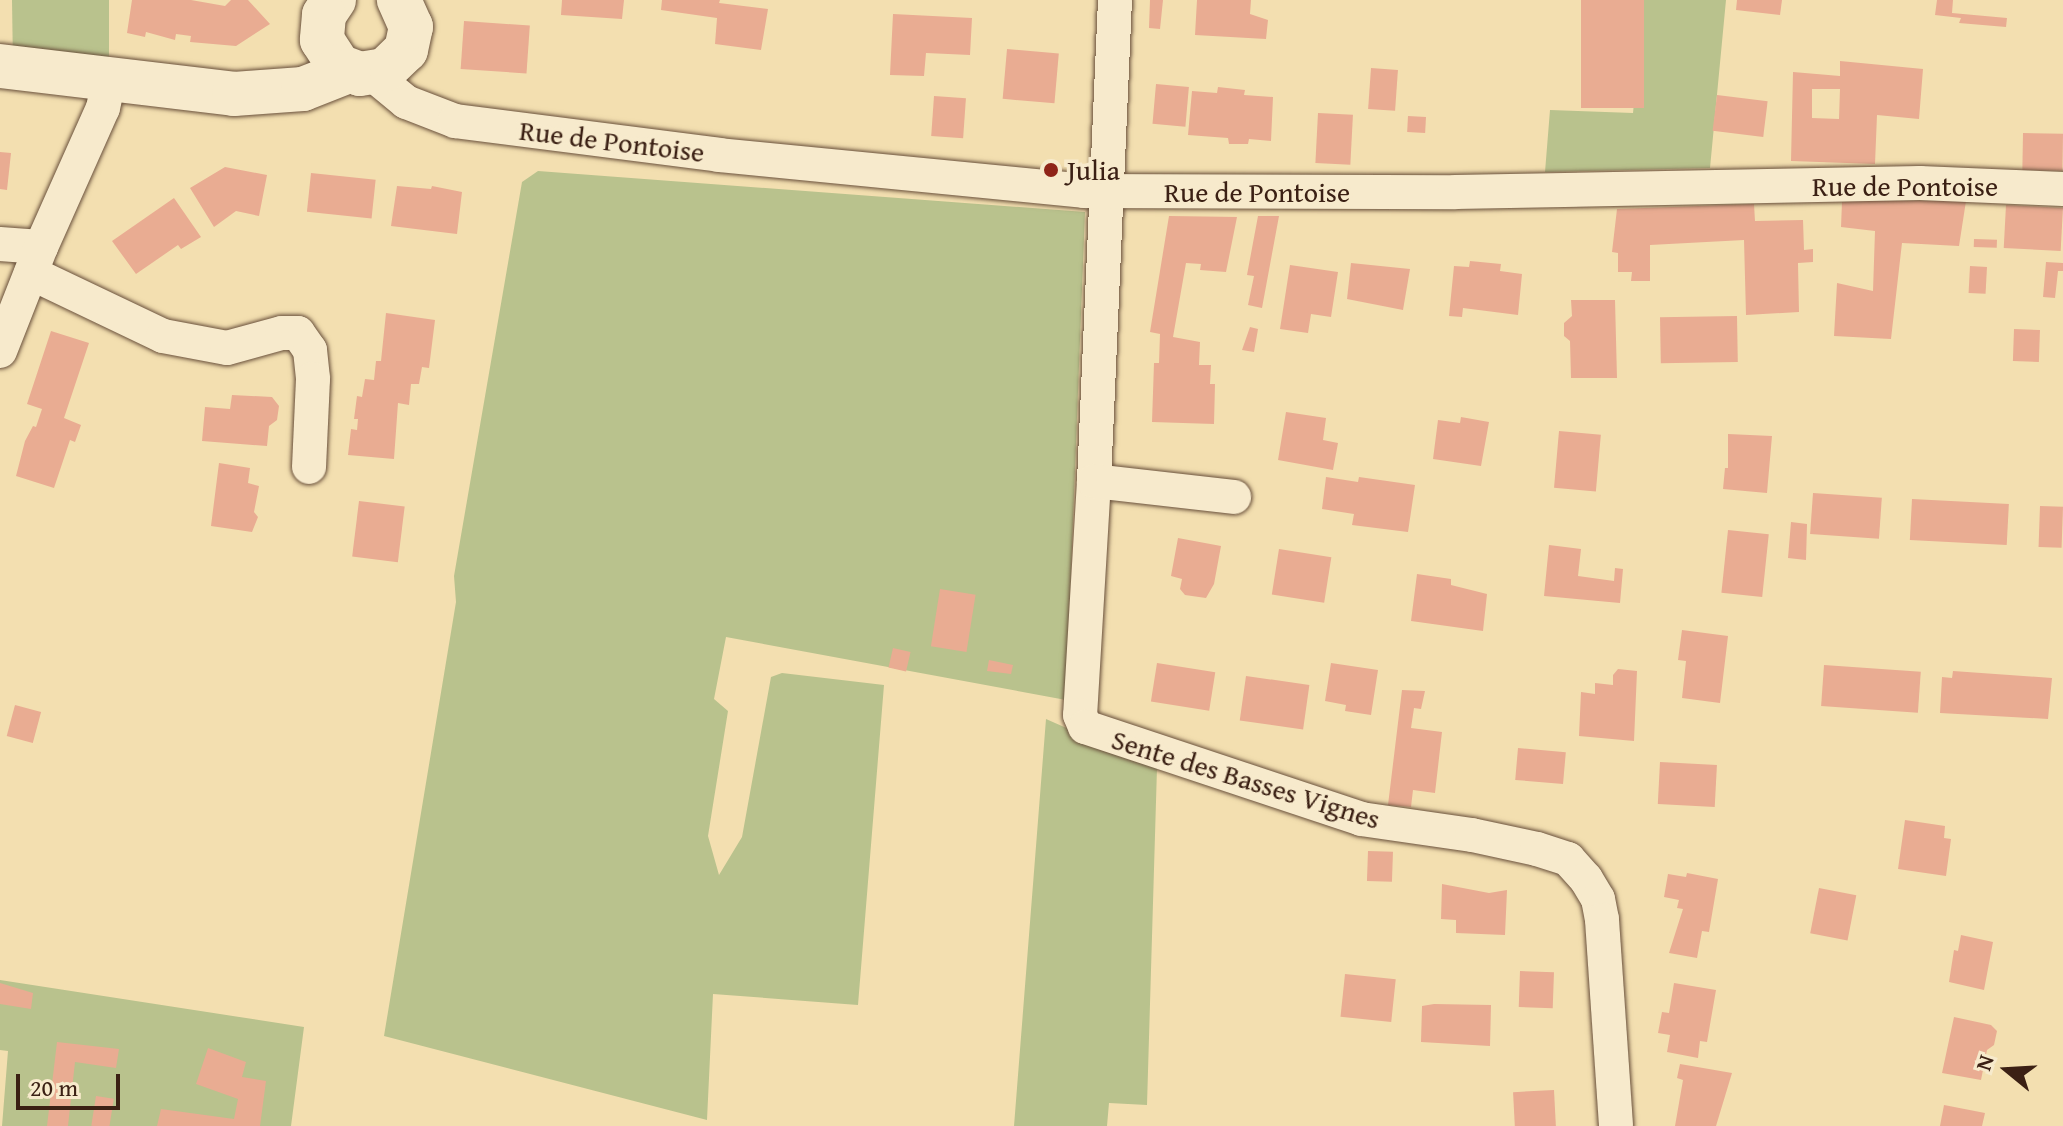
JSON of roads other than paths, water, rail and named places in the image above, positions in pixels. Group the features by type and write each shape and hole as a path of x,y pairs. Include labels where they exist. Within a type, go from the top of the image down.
{"main road":[{"path":"329,8 326,48 393,37"},
{"path":"234,94 267,81 299,60 329,8"},
{"path":"0,66 234,94 303,89 393,37"}],"street":[{"name":"Sente des Basses Vignes","path":"1115,0 1094,481 1080,715 1085,727 1361,819 1472,835 1568,859 1598,899 1602,920 1616,1126"},
{"name":"Rue de Pontoise","path":"393,37 406,102 455,121 851,169 1106,192 1540,190 1920,183 2063,189"},
{"path":"0,351 103,108 109,79"},
{"path":"0,244 36,260 163,336 227,348 282,333 298,333 310,350 313,379 309,467"},
{"path":"1094,481 1234,497"}],"place":[{"name":"Julia","path":"1051,170"}]}
